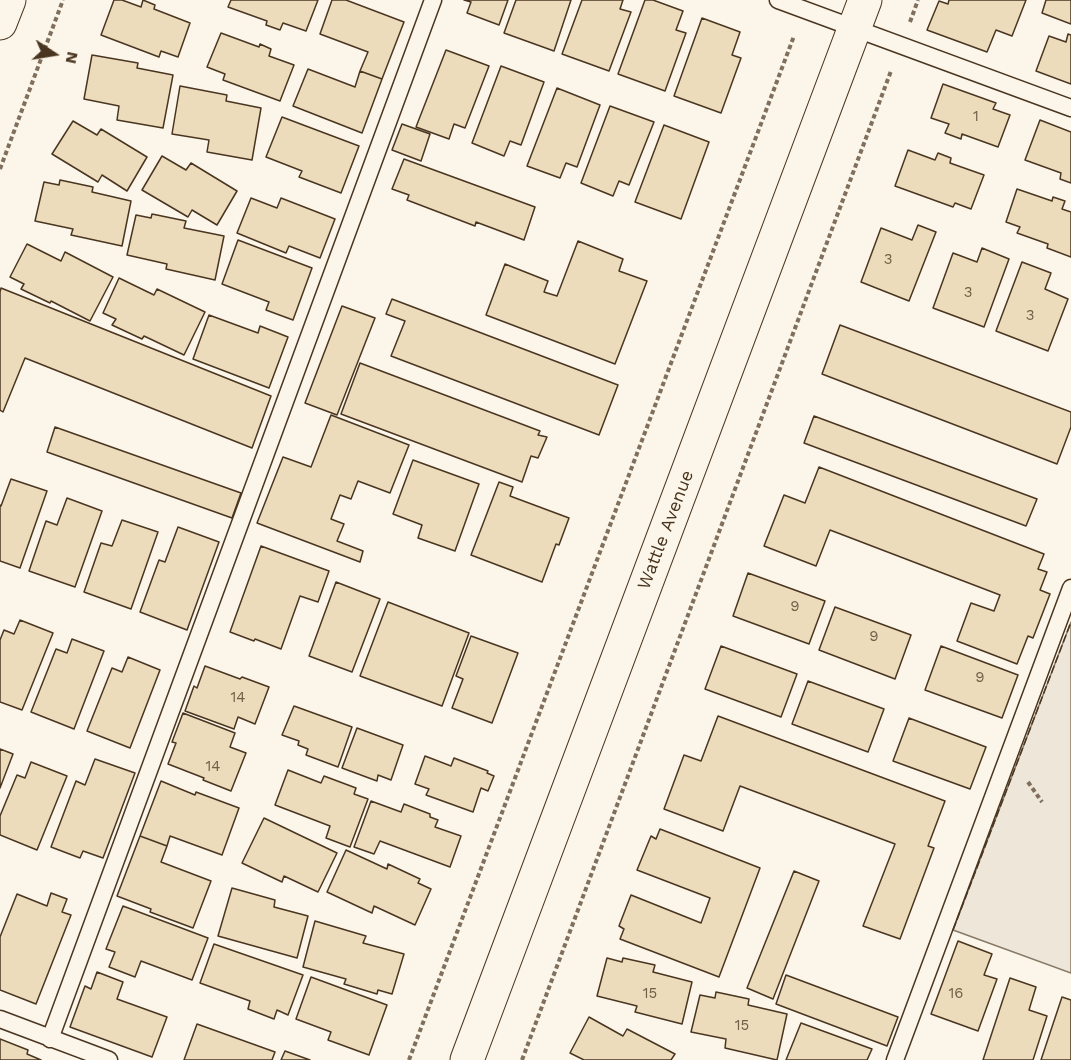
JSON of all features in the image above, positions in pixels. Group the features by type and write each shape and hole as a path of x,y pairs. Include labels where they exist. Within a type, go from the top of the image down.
{"street":[{"path":"0,23 9,0"},
{"name":"Wattle Avenue","path":"467,1060 860,14"}],"lane":[{"path":"50,1039 434,0"},
{"path":"778,0 804,10 860,14 901,46 1071,108"},
{"path":"895,1060 1071,588"},
{"path":"0,1019 109,1060"}],"path":[{"path":"0,169 63,0"},
{"path":"522,1060 918,0"},
{"path":"409,1060 804,10"}],"shaded area":[{"path":"1071,622 1071,973 953,930"}],"building":[{"path":"114,0 122,0 141,7 143,0 155,5 154,9 190,23 178,57 161,51 159,57 101,35"},
{"path":"231,0 318,0 306,31 283,23 280,30 266,25 267,21 228,7"},
{"path":"332,0 346,0 404,22 382,79 360,71 368,52 320,34"},
{"path":"464,0 508,0 499,25 467,13 471,2"},
{"path":"516,0 571,0 554,51 504,33"},
{"path":"582,0 623,0 620,9 631,12 609,71 562,54"},
{"path":"645,0 653,0 683,11 676,30 686,33 665,91 618,74"},
{"path":"949,0 1026,0 1012,36 996,30 987,52 927,30 939,1 948,4"},
{"path":"1046,0 1071,0 1071,24 1042,13"},
{"path":"702,18 740,32 732,55 741,58 721,113 674,96"},
{"path":"221,33 259,47 260,44 271,49 269,56 294,65 280,101 223,80 225,74 207,67"},
{"path":"1068,34 1071,35 1071,84 1036,71 1049,36 1066,42"},
{"path":"446,50 489,66 465,128 454,124 449,139 416,127"},
{"path":"92,55 138,63 137,68 173,75 163,128 117,120 119,106 84,99"},
{"path":"501,66 544,82 521,145 510,141 504,156 472,143"},
{"path":"308,69 355,87 360,71 382,79 362,133 293,106"},
{"path":"943,84 996,103 993,109 1010,115 998,147 962,134 961,139 945,133 949,124 931,118"},
{"path":"180,86 227,95 226,101 261,108 252,160 207,152 209,140 172,134"},
{"path":"557,88 600,105 577,167 566,163 560,178 527,166"},
{"path":"610,106 654,122 629,185 619,181 613,196 581,183"},
{"path":"282,117 359,146 341,193 299,177 302,171 266,157"},
{"path":"1040,120 1071,132 1071,183 1060,179 1061,173 1025,160"},
{"path":"73,121 97,135 101,129 147,157 127,191 102,175 98,182 52,154"},
{"path":"402,124 430,134 421,161 392,150"},
{"path":"664,125 709,142 681,219 635,202"},
{"path":"908,150 935,160 938,153 951,158 950,163 984,175 971,209 955,203 953,207 895,186"},
{"path":"162,156 186,170 191,163 237,191 217,225 192,210 188,217 142,190"},
{"path":"404,159 535,207 524,240 476,222 475,226 407,200 409,195 392,189"},
{"path":"60,180 93,187 92,192 131,201 122,246 71,235 73,229 35,221 44,182 59,185"},
{"path":"1017,189 1052,201 1053,197 1065,201 1062,209 1071,212 1071,257 1047,248 1048,244 1017,233 1020,227 1006,222"},
{"path":"251,198 277,208 281,198 335,219 320,258 289,246 286,253 237,233"},
{"path":"152,214 186,221 184,228 224,236 215,280 166,269 167,264 127,255 136,215 151,218"},
{"path":"918,225 936,232 909,301 861,282 881,228 912,240"},
{"path":"238,240 312,268 293,320 266,310 269,302 222,284"},
{"path":"578,241 623,259 619,271 647,281 615,364 486,315 505,264 548,281 544,292 557,296"},
{"path":"27,244 61,261 65,252 113,277 90,321 21,289 24,284 10,277"},
{"path":"982,248 1009,259 984,327 933,308 953,253 977,262"},
{"path":"1022,262 1051,273 1045,289 1068,299 1048,351 996,331"},
{"path":"119,278 154,295 157,289 205,312 184,355 144,336 142,339 112,325 116,319 103,313"},
{"path":"1,288 271,396 252,448 25,358 3,412 0,410"},
{"path":"392,299 618,385 599,435 391,356 405,321 386,314"},
{"path":"342,306 375,318 337,415 305,403"},
{"path":"209,315 258,333 260,326 288,337 269,388 193,359"},
{"path":"840,325 1071,412 1071,427 1057,464 822,374"},
{"path":"360,363 540,431 538,435 547,437 538,458 531,456 522,482 341,414"},
{"path":"331,415 409,445 390,493 358,481 351,499 340,495 331,519 344,524 337,541 363,551 360,562 257,523 283,457 311,467"},
{"path":"814,416 1037,499 1026,526 804,443"},
{"path":"55,427 241,493 232,518 47,452"},
{"path":"413,460 479,484 455,551 418,538 422,525 393,514"},
{"path":"819,467 1044,554 1038,569 1047,572 1040,590 1050,594 1033,638 1028,636 1017,664 957,641 971,603 994,611 1000,595 830,530 816,566 764,546 784,495 805,503"},
{"path":"11,479 47,491 20,568 0,561 0,505"},
{"path":"499,482 513,487 510,496 569,518 559,545 556,544 542,582 471,555"},
{"path":"67,498 102,511 75,587 29,571 46,521 57,525"},
{"path":"122,520 158,532 131,609 84,592 101,543 112,546"},
{"path":"178,527 219,542 187,630 140,612 159,560 165,562"},
{"path":"261,546 329,571 318,602 300,596 281,649 230,632"},
{"path":"748,573 825,601 809,644 733,616"},
{"path":"336,582 380,599 352,672 309,656"},
{"path":"388,602 469,633 442,706 360,676"},
{"path":"835,607 911,635 895,679 819,650"},
{"path":"20,620 53,633 22,710 0,702 0,640 4,630 14,634"},
{"path":"471,636 518,653 492,723 452,708 463,679 456,676"},
{"path":"72,639 104,651 74,729 31,712 56,649 67,653"},
{"path":"721,646 797,674 781,717 705,689"},
{"path":"941,646 1018,675 1002,718 925,690"},
{"path":"128,657 160,670 130,748 87,731 112,668 122,672"},
{"path":"205,666 269,687 255,724 238,717 234,729 185,711 194,686 197,688"},
{"path":"808,681 884,709 868,752 792,724"},
{"path":"294,706 352,727 338,767 306,755 308,749 298,745 299,741 282,735"},
{"path":"183,713 235,733 230,747 246,753 231,791 168,764 176,743 172,742"},
{"path":"718,716 945,801 928,846 934,848 900,939 863,926 895,844 740,786 723,831 664,809 684,755 701,761"},
{"path":"909,718 986,747 970,789 893,761"},
{"path":"357,728 403,745 391,780 378,775 377,781 342,768"},
{"path":"0,749 13,754 0,788"},
{"path":"425,756 451,766 454,758 488,771 487,773 494,776 488,791 481,788 473,812 426,795 429,789 415,784"},
{"path":"95,759 135,773 103,858 83,851 80,858 51,847 76,781 85,785"},
{"path":"31,762 67,776 37,850 0,835 0,816 17,775 25,778"},
{"path":"288,770 321,783 324,776 356,788 354,794 368,799 350,847 326,838 330,826 275,805"},
{"path":"161,781 195,795 196,792 239,808 222,855 170,836 167,846 140,836"},
{"path":"371,801 401,812 404,804 430,814 430,817 438,820 435,827 461,836 450,867 380,841 374,854 354,847"},
{"path":"264,818 337,853 318,892 284,876 282,882 242,863"},
{"path":"660,829 760,868 719,977 620,939 624,929 619,926 631,895 701,923 710,898 637,870 651,836 656,839"},
{"path":"140,836 167,846 161,862 211,881 193,928 150,912 151,909 117,896"},
{"path":"346,850 387,869 388,864 420,879 418,883 431,889 415,925 374,906 372,913 327,892"},
{"path":"794,871 819,881 773,999 747,988"},
{"path":"232,888 275,900 274,907 308,916 297,958 218,936"},
{"path":"51,893 67,899 62,912 71,915 36,1004 0,990 0,937 17,894 47,906"},
{"path":"123,906 208,938 192,980 141,961 135,977 109,967 115,952 106,949"},
{"path":"315,921 366,936 363,943 404,954 392,994 378,990 377,994 344,984 346,979 303,967"},
{"path":"958,941 992,954 984,975 997,979 978,1031 931,1014"},
{"path":"214,944 303,975 288,1015 277,1010 274,1019 248,1009 250,1001 200,983"},
{"path":"607,958 622,962 623,958 655,965 653,972 692,982 682,1024 635,1012 637,1006 597,996"},
{"path":"97,972 123,982 117,999 167,1017 152,1057 70,1027 85,986 91,989"},
{"path":"786,975 898,1017 887,1046 776,1004"},
{"path":"311,977 387,1005 369,1055 328,1040 331,1032 296,1019"},
{"path":"1010,978 1036,987 1029,1010 1047,1016 1033,1060 983,1060"},
{"path":"716,992 749,999 748,1005 787,1014 777,1060 725,1048 726,1039 691,1032 700,995 715,998"},
{"path":"1062,997 1071,1000 1071,1060 1041,1060"},
{"path":"589,1017 623,1036 627,1029 675,1054 671,1060 584,1060 570,1053"},
{"path":"801,1023 872,1049 867,1060 786,1060"},
{"path":"197,1024 275,1052 272,1060 184,1060"},
{"path":"0,1039 28,1050 27,1054 41,1060 0,1060"},
{"path":"285,1051 310,1060 281,1060"}],"fence":[{"path":"953,930 1071,622"}]}
